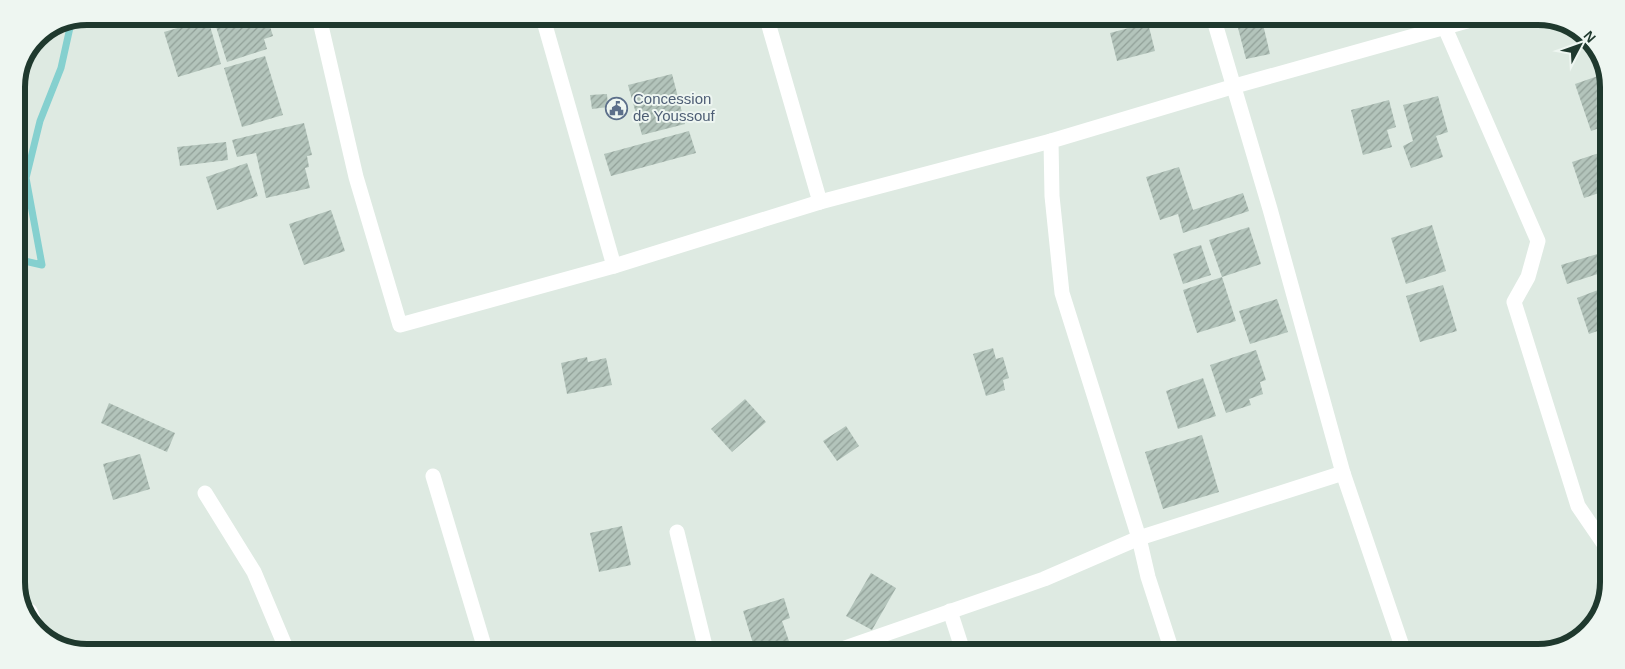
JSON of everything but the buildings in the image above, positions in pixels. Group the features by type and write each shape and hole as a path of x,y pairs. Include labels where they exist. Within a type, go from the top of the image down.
{"street":[{"path":"321,25 356,177 400,325 614,266 820,202 1051,142 1441,25"},
{"path":"545,25 614,266"},
{"path":"769,25 820,202"},
{"path":"1216,25 1235,86 1343,473 1401,644"},
{"path":"1444,25 1538,241 1528,277 1514,302 1578,506 1600,538"},
{"path":"1051,142 1052,196 1062,293 1139,538 1148,577 1169,644"},
{"path":"856,644 1044,580 1139,538 1343,473"},
{"path":"433,476 483,644"},
{"path":"205,493 254,572 284,644"},
{"path":"677,532 705,644"},
{"path":"950,611 961,644"}],"waterway":[{"path":"25,261 42,265 26,178 40,121 61,68 70,28"}],"place":[{"name":"Concession de Youssouf","path":"617,108"}]}
